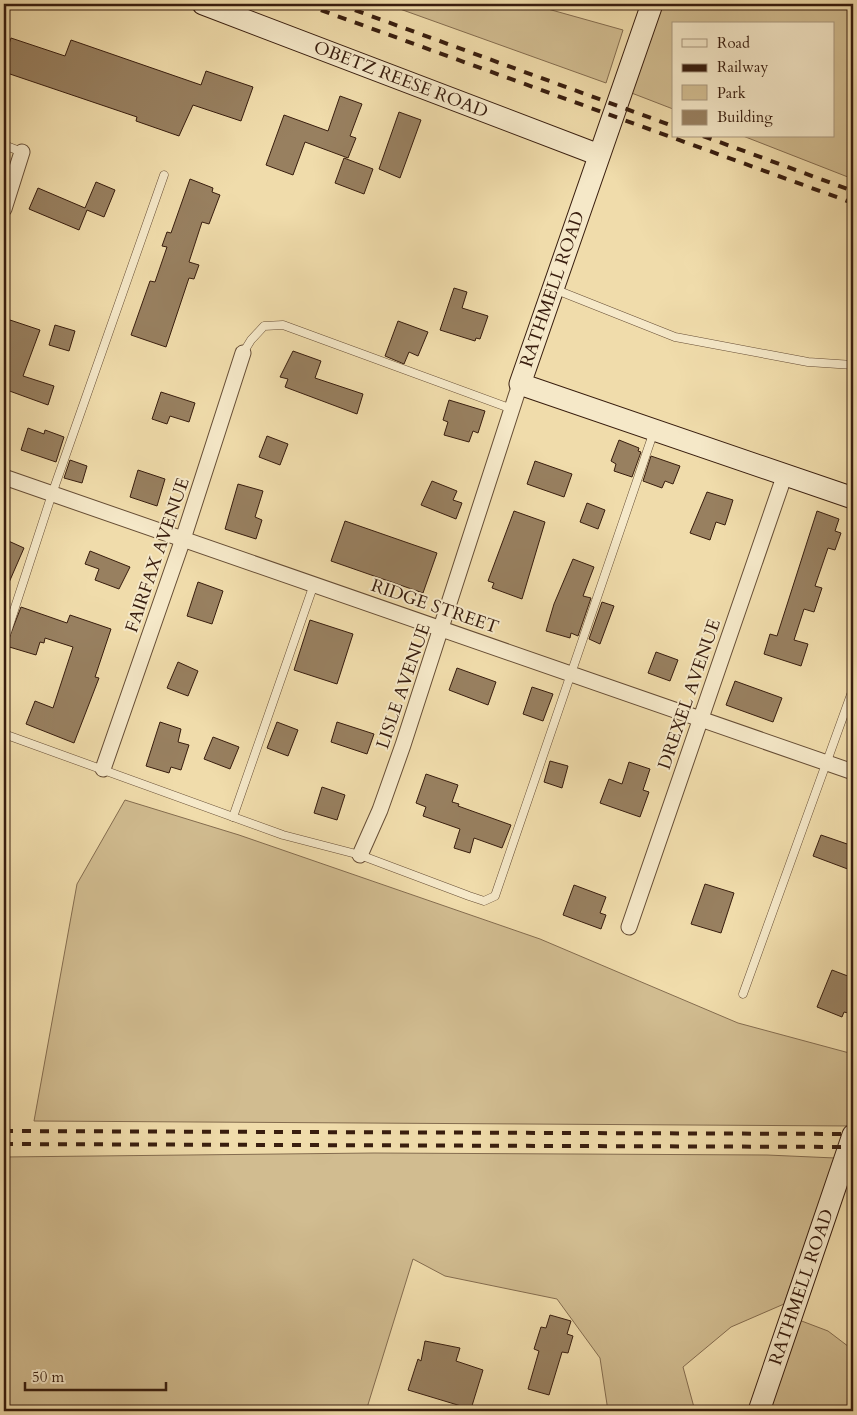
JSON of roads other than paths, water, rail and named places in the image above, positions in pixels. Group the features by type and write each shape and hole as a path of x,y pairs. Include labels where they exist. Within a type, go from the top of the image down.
{"street":[{"name":"OBETZ REESE ROAD","path":"203,4 598,155"},
{"name":"RATHMELL ROAD","path":"652,4 520,384 853,498"},
{"path":"4,209 22,152"},
{"name":"FAIRFAX AVENUE","path":"104,768 183,539 243,353"},
{"name":"LISLE AVENUE","path":"360,855 380,810 442,628 520,384"},
{"name":"DREXEL AVENUE","path":"630,927 786,474"},
{"name":"RIDGE STREET","path":"4,477 853,772"},
{"name":"RATHMELL ROAD","path":"759,1411 853,1135"}],"lane":[{"path":"4,145 22,152"},
{"path":"4,641 52,494 164,175"},
{"path":"552,288 675,338 808,362 853,365"},
{"path":"243,353 251,340 264,326 283,325 512,409"},
{"path":"4,734 104,768 283,835 360,855 484,901 496,896 570,673 654,430"},
{"path":"233,816 314,584"},
{"path":"742,994 853,689"}],"railway":[{"path":"304,4 672,137"},
{"path":"338,4 672,126"},
{"path":"674,138 853,203"},
{"path":"708,138 853,191"},
{"path":"4,1131 853,1134"},
{"path":"4,1144 853,1147"}]}
